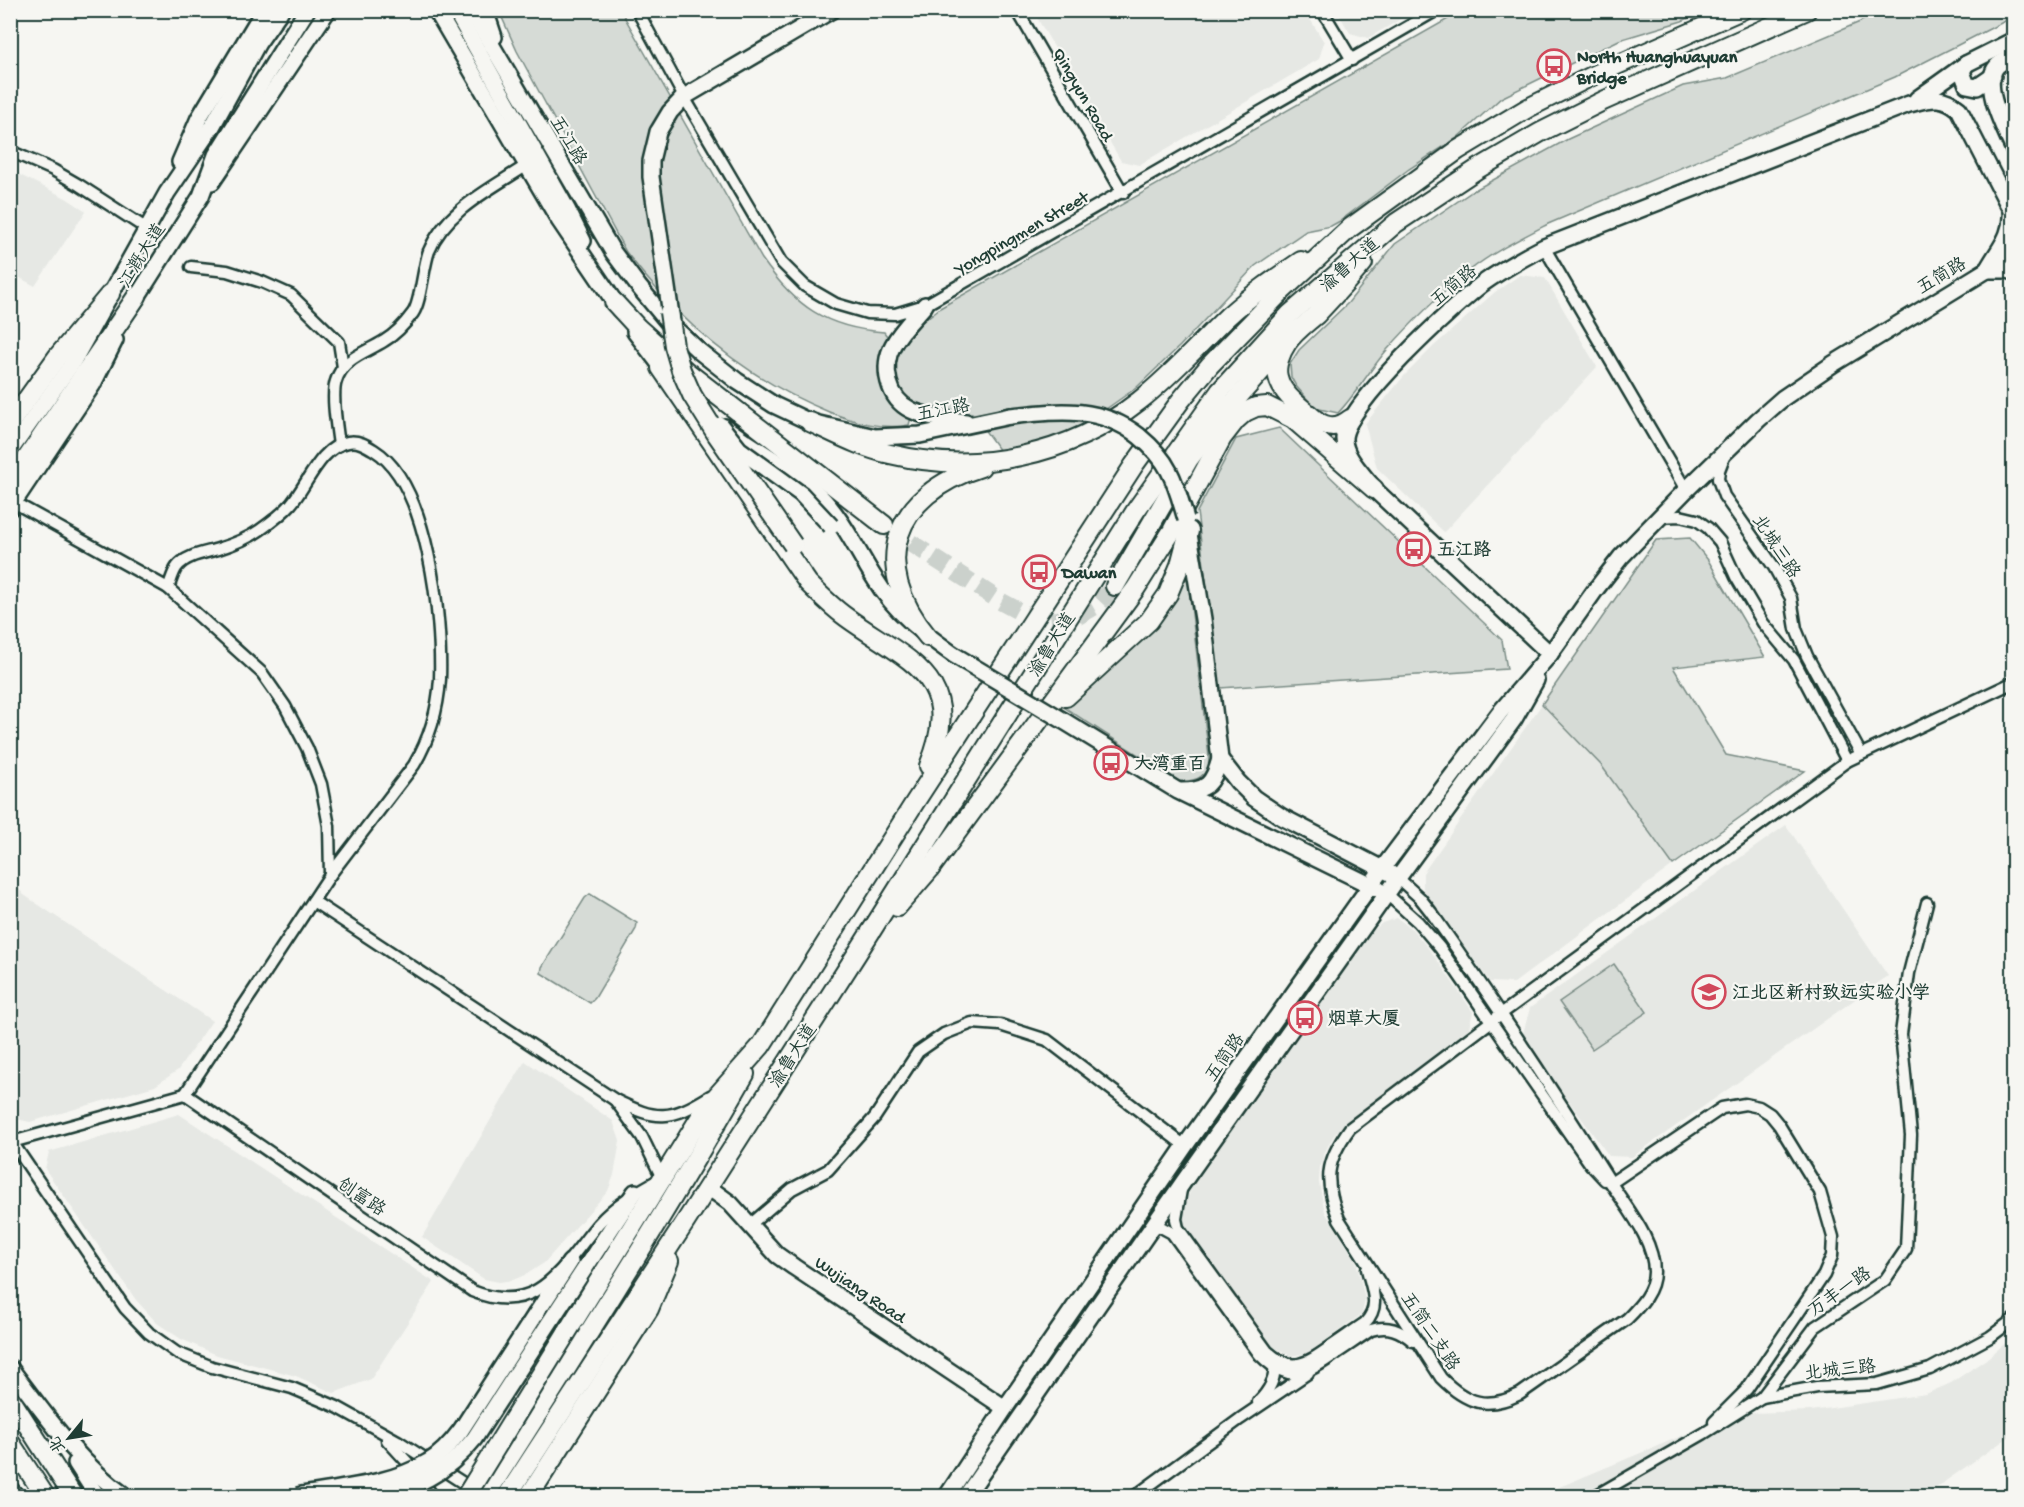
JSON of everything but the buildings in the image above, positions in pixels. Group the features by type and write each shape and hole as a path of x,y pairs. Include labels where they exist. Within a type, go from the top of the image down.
{"highway":[{"name":"渝鲁大道","path":"466,1497 706,1108 761,1046 915,802 1127,475 1181,400 1244,328 1350,228 1458,150 1528,108 1592,76 1742,10"},
{"name":"渝鲁大道","path":"507,1497 858,952 1136,510 1220,391 1290,314 1396,223 1476,170 1541,132 1603,101 1807,10"},
{"path":"1115,586 1189,459 1223,414 1287,342 1339,291 1396,223"},
{"path":"928,637 907,607 900,590 896,556 897,541 902,526 911,511 935,488 967,471 1064,444 1122,413 1170,373 1248,298 1350,228"},
{"path":"10,423 58,356 110,294"},
{"path":"610,295 638,328 686,371 884,525"},
{"path":"10,483 137,296"},
{"path":"669,312 674,346 681,370 692,394 717,435 839,612"},
{"path":"1287,342 1276,368 1278,379 1290,398 1318,423 1328,427 1342,425 1350,419"},
{"path":"661,368 808,583 839,612 918,665 933,684 941,708 941,728 935,753 915,802"},
{"path":"858,952 930,869 1136,588 1172,531 1222,438 1236,420 1245,412 1256,407 1267,406 1280,411 1293,419 1374,489"},
{"path":"810,422 866,447 890,454 940,462 997,462"},
{"path":"1032,729 1149,621 1168,594 1180,565 1188,525"},
{"path":"484,1497 615,1293 761,1046"},
{"path":"529,1497 649,1309 686,1221"},
{"path":"10,1398 73,1497"},
{"path":"11,1443 45,1497"},
{"path":"544,1497 561,1448"}],"main road":[{"path":"167,193 199,118 264,10"},
{"name":"江溉大道","path":"10,451 71,365 167,193 213,125 258,43 281,10"},
{"path":"201,196 229,159 328,10"},
{"path":"436,10 559,220 661,368 715,419 818,494 839,520 875,580"},
{"path":"455,10 501,78 610,295"},
{"name":"五江路","path":"471,10 501,78 613,252 639,287 668,322 699,351 737,381 774,405 810,422 874,437 920,435 1010,416 1073,411 1114,420 1153,447 1169,471 1188,525 1203,619 1220,759"},
{"path":"485,10 501,78"},
{"path":"832,10 684,97 670,112 658,132 651,161 651,177 669,312 687,366 711,412 739,449 801,494 831,526 907,619 928,637 1178,791 1387,894"},
{"name":"江溉大道","path":"13,505 93,384 137,296 201,196 216,155 303,15"},
{"name":"五简路","path":"1910,104 1966,64 2013,40"},
{"path":"2013,56 1997,66 1993,76 1993,100 2013,150"},
{"path":"1966,64 1962,72 1966,85 1977,87 1993,76"},
{"name":"五简路","path":"1350,419 1395,365 1452,310 1483,284 1515,263 1544,247 1910,104 1944,99 1959,109 2011,210 2012,223 2008,236 1987,270"},
{"name":"五简路","path":"947,1497 1005,1408 1185,1146 1382,868 1501,711 1550,654 1622,557 1659,517 1758,420 1798,387 1987,270 2013,246"},
{"path":"1987,270 2013,272"},
{"path":"925,305 900,334 892,348 888,366 888,381 893,394 901,404 911,410 972,423"},
{"path":"1350,419 1344,440 1346,448 1374,489 1550,654"},
{"name":"五简路","path":"966,1497 1148,1232 1398,878 1514,719 1550,654"},
{"path":"1178,791 1197,791 1208,784 1216,774 1220,759"},
{"path":"1220,759 1254,798 1282,817 1398,878"},
{"name":"Wujiang Road","path":"708,1187 730,1203 777,1255 1005,1408"},
{"path":"372,1497 404,1490 425,1481 443,1471 461,1455 474,1439 635,1192"},
{"path":"297,1497 387,1479 429,1462 448,1447 570,1262"},
{"path":"10,1368 50,1421 90,1468 125,1497"},
{"path":"50,1421 97,1497"},
{"path":"10,1489 16,1497"}],"street":[{"name":"Yongpingmen Street","path":"637,10 684,97 781,262 805,286 836,304 867,313 896,314 925,305 1123,193 1437,10"},
{"name":"Qingyun Road","path":"1017,10 1123,193"},
{"path":"1322,10 1352,60"},
{"path":"10,151 53,170 147,229"},
{"path":"339,445 335,413 335,382 343,367 357,355 383,342 399,330 416,310 429,250 446,221 527,165"},
{"path":"1544,247 1686,490"},
{"path":"191,267 227,272 262,282 291,295 339,342 343,367"},
{"path":"168,588 177,566 192,556 219,549 258,532 291,504 320,461 339,445 351,441 364,444 381,454 396,472 412,501 425,540 438,610 440,679 432,728 414,765 330,875 185,1094 11,1141 125,1308 149,1333 177,1353 203,1364 292,1388 338,1407 399,1441 484,1497"},
{"name":"北城三路","path":"1725,454 1718,479 1724,496 1774,567 1791,598 1796,629 1807,656 1861,754"},
{"path":"13,505 168,588 261,673 285,706 307,748 321,784 329,826 330,875"},
{"path":"1659,517 1680,516 1696,520 1708,528 1720,542 1763,623 1794,660 1847,761"},
{"path":"1496,1017 1847,761 2013,682"},
{"name":"五简二支路","path":"1398,878 1420,898 1431,912 1591,1165 1611,1183 1643,1233 1654,1273 1650,1289 1641,1306 1628,1319 1520,1394 1505,1401 1489,1403 1472,1400 1455,1392 1441,1378 1339,1219 1331,1200 1328,1179 1331,1160 1350,1128 1496,1017"},
{"name":"五简二支路","path":"1387,894 1426,931 1496,1017"},
{"path":"313,901 615,1100 638,1111 661,1116 672,1115 693,1107 721,1089"},
{"name":"万丰一路","path":"1595,1497 1762,1397 1815,1327 1885,1280 1906,1249 1911,1135 1902,1034 1908,973 1927,903"},
{"path":"751,1224 792,1189 828,1170 875,1118 918,1052 944,1034 972,1023 1000,1025 1047,1040 1185,1146"},
{"name":"创富路","path":"185,1094 472,1291 487,1297 512,1299 525,1296 548,1283 570,1262 612,1210 635,1192 662,1178"},
{"path":"615,1100 642,1137 662,1178"},
{"path":"1611,1183 1722,1108 1745,1104 1759,1107 1770,1114 1820,1192 1833,1237 1832,1256 1824,1275 1747,1389 1703,1434"},
{"path":"1184,1181 1176,1209 1179,1228 1274,1357 1292,1364 1308,1362 1372,1316 1375,1309 1365,1260"},
{"path":"1148,1232 1159,1227 1172,1233 1260,1355 1275,1368 1290,1374 1314,1369"},
{"name":"北城三路","path":"1762,1397 1817,1387 1877,1384 1930,1369 1990,1337 2013,1319"},
{"path":"1135,1497 1240,1419 1371,1330 1387,1327 1404,1333 1423,1351"},
{"path":"1240,1419 1267,1392 1271,1384 1275,1368 1268,1351"},
{"path":"366,1423 393,1445 433,1497"}],"shaded area":[{"path":"499,11 621,11 762,259 774,275 787,290 814,312 845,326 884,332 889,339 883,363 911,417 909,425 879,426 859,422 799,399 770,383 717,346 669,302 626,252 517,51"},
{"path":"1033,11 1305,11 1324,42 1319,59 1139,165 1121,161"},
{"path":"1337,11 1415,11 1368,38 1350,33"},
{"path":"1462,11 1705,11 1682,21 1619,40 1501,98 1457,138 1409,169 1340,221 1331,226 1306,231 1255,266 1180,346 1136,388 1066,436 1000,451 972,413 924,407 907,400 900,393 894,374 898,352 908,336 940,308"},
{"path":"1877,11 2013,11 2013,17 1895,77 1548,224 1507,246 1469,271 1405,330 1338,413 1315,408 1296,386 1291,377 1290,364 1299,350 1348,303 1395,244 1473,191 1568,139 1683,86 1727,78 1860,22"},
{"path":"10,170 66,198 86,211 35,286 11,273"},
{"path":"1520,275 1545,278 1597,367 1444,532 1377,468 1365,424 1404,376 1434,346 1495,292"},
{"path":"1279,428 1502,640 1507,669 1220,688 1197,512 1236,439"},
{"path":"1690,538 1708,560 1765,657 1673,667 1726,755 1805,771 1673,865 1601,765 1542,704 1656,540"},
{"path":"1182,580 1188,580 1209,757 1207,769 1201,776 1196,779 1179,781 1065,708 1156,624"},
{"path":"1542,704 1601,765 1673,865 1514,983 1490,982 1423,889 1423,873"},
{"name":"江北区新村致远实验小学","path":"1786,825 1888,976 1632,1157 1609,1156 1522,1037 1530,1008"},
{"path":"11,880 24,895 212,1021 178,1070 155,1086 30,1122 12,1118 10,1115"},
{"path":"590,894 637,923 636,929 590,1003 541,973 542,967 585,898"},
{"path":"1397,918 1413,930 1433,954 1473,1012 1469,1028 1346,1123 1334,1135 1326,1150 1320,1166 1319,1183 1325,1212 1356,1261 1365,1299 1362,1314 1308,1353 1291,1356 1273,1347 1185,1225 1182,1216 1184,1206 1191,1189 1367,936 1382,923"},
{"path":"1614,964 1647,1012 1592,1049 1559,1002"},
{"path":"525,1061 613,1121 620,1141 614,1175 608,1191 544,1263 513,1280 499,1282 484,1279 422,1237"},
{"path":"179,1114 434,1282 371,1379 334,1393 296,1376 217,1355 181,1339 157,1323 136,1300 45,1169 49,1152"},
{"path":"2013,1337 2013,1434 1924,1496 1538,1496 1710,1424 1752,1413 1811,1411 1926,1394 1951,1383"}],"tunnel":[{"path":"888,528 1000,601 1024,614 1051,621 1076,617 1097,605 1115,586"}],"place":[{"name":"North Huanghuayuan Bridge","path":"1554,66"},
{"name":"五江路","path":"1414,549"},
{"name":"Dawan","path":"1039,572"},
{"name":"大湾重百","path":"1111,763"},
{"name":"江北区新村致远实验小学","path":"1709,992"},
{"name":"烟草大厦","path":"1305,1018"}]}
